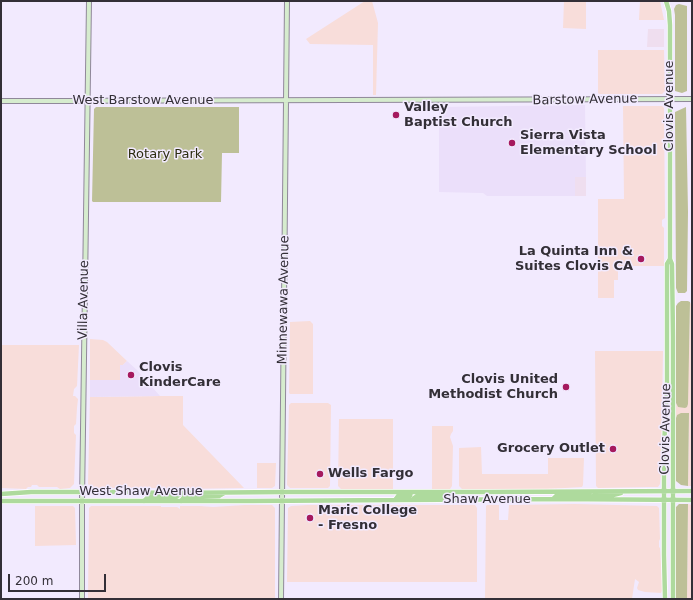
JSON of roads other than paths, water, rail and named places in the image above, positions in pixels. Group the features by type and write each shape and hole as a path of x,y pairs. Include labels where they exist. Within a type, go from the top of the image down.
{"main road":[{"name":"Villa Avenue","path":"82,599 82,492 89,1"},
{"name":"Minnewawa Avenue","path":"281,599 287,1"},
{"name":"Clovis Avenue","path":"665,599 664,446 667,388 667,347 672,264 670,259 670,25 666,1"},
{"name":"Barstow Avenue","path":"286,101 692,100"},
{"name":"West Barstow Avenue","path":"1,101 286,101"},
{"name":"Clovis Avenue","path":"670,259 667,264 667,270 673,338 673,599"},
{"path":"667,347 670,350 670,368 673,386"},
{"path":"590,499 593,496 612,495 626,491"},
{"name":"Shaw Avenue","path":"282,492 692,491"},
{"name":"West Shaw Avenue","path":"1,494 31,492 282,492"},
{"path":"395,500 398,496 410,496 411,492"},
{"path":"414,500 417,496 437,496 455,492"},
{"path":"553,499 556,496 588,496 590,495 590,492"},
{"path":"144,501 148,497 176,497 179,493"},
{"path":"182,500 184,497 219,496 224,493"},
{"name":"Shaw Avenue","path":"281,501 553,499 692,500"},
{"name":"West Shaw Avenue","path":"1,501 281,501"}],"place":[{"name":"Valley Baptist Church","path":"396,115"},
{"name":"Sierra Vista Elementary School","path":"512,143"},
{"name":"La Quinta Inn & Suites Clovis CA","path":"641,259"},
{"name":"Clovis KinderCare","path":"131,375"},
{"name":"Clovis United Methodist Church","path":"566,387"},
{"name":"Grocery Outlet","path":"613,449"},
{"name":"Wells Fargo","path":"320,474"},
{"name":"Maric College - Fresno","path":"310,518"}],"park label":[{"name":"Rotary Park","path":"165,155"}]}
